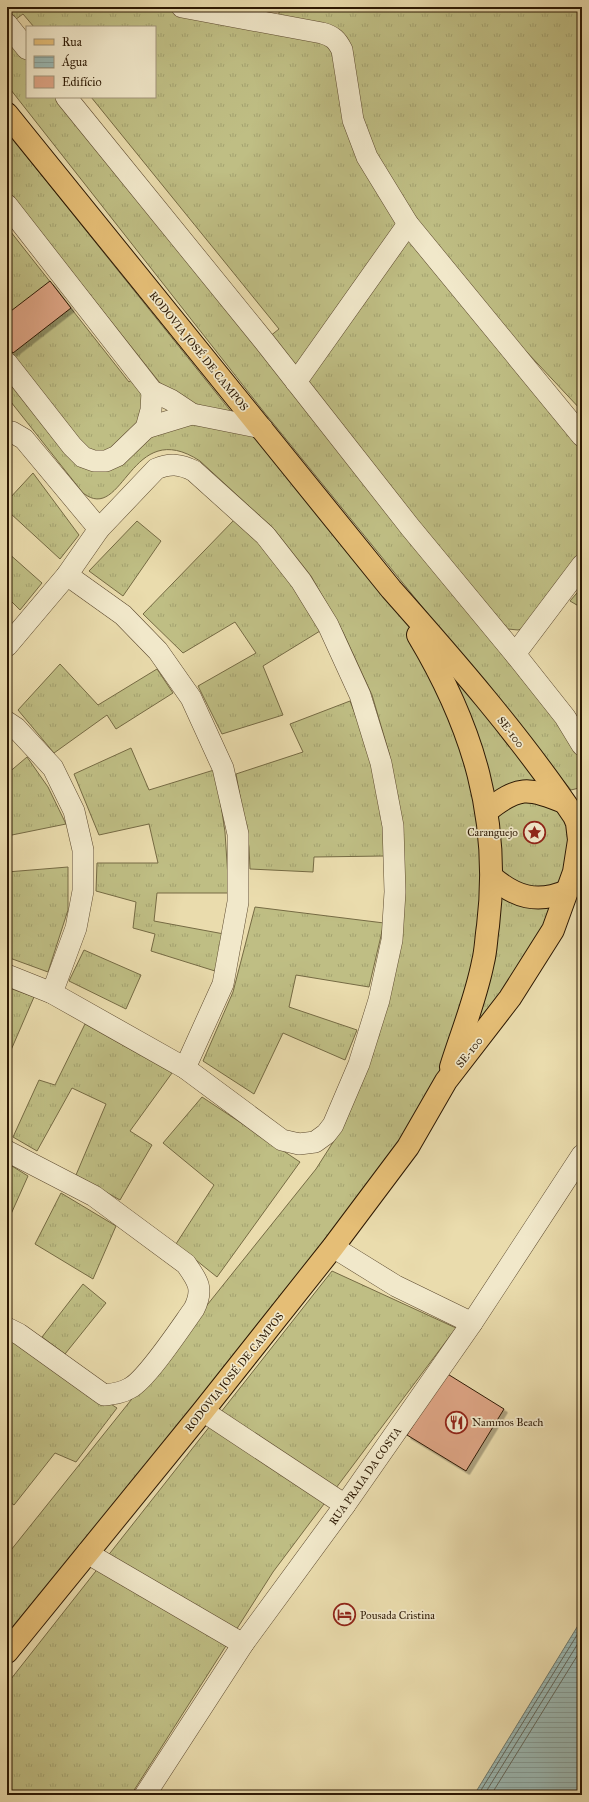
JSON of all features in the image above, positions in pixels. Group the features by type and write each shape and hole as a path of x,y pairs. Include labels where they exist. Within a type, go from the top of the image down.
{"main road":[{"name":"RODOVIA JOSÉ DE CAMPOS","path":"7,114 391,589"},
{"name":"SE-100","path":"391,589 437,666 458,710 474,754 487,811 492,877 483,962 468,1018 446,1081"},
{"name":"SE-100","path":"391,589 433,636 576,814 579,840 574,872 574,891 553,930 510,998 446,1081"},
{"path":"487,811 509,795 523,791 540,792 576,814"},
{"path":"492,877 502,886 516,894 535,898 554,897 574,891"},
{"name":"RODOVIA JOSÉ DE CAMPOS","path":"7,1652 203,1411 333,1247 408,1147 446,1081"}],"street":[{"path":"182,7 322,33 331,35 336,40 342,50 353,120 367,157 408,224 582,436"},
{"path":"7,24 26,48"},
{"path":"67,98 296,382 410,527 515,654 565,717 582,745"},
{"path":"7,205 152,391 171,400 192,414 262,428"},
{"path":"296,382 408,224"},
{"path":"7,363 72,446 83,457 94,461 106,461 117,456 146,428 192,414"},
{"path":"146,428 151,410 152,391"},
{"path":"7,431 12,432 24,439 99,529"},
{"path":"7,646 67,575 99,529 156,469 165,466 181,465 194,471 265,535 301,582 328,625 360,695 382,764 393,826 395,892 392,940 379,1000 359,1064 333,1125 326,1134 315,1142 300,1144 282,1140 185,1068 52,993 7,975"},
{"path":"515,654 582,566"},
{"path":"67,575 123,615 158,651 191,698 223,768 238,834 238,902 222,984 185,1068"},
{"path":"7,722 16,728 53,768 74,811 83,850 83,891 76,928 52,993"},
{"path":"7,1151 94,1196 186,1264 200,1287 199,1299 194,1309 145,1374 132,1388 118,1393 104,1395 19,1334 7,1328"},
{"name":"RUA PRAIA DA COSTA","path":"146,1795 243,1644 345,1505 472,1323 582,1155"},
{"path":"333,1247 396,1286 472,1323"},
{"path":"203,1411 345,1505"},
{"path":"88,1553 243,1644"}],"green space":[{"path":"7,7 236,7 277,25 280,7 582,7 582,411 434,253 582,436 582,557 528,627 518,630 508,629 264,341 279,329 92,98 156,98 156,26 33,26 23,14 8,25"},
{"path":"7,30 26,54 26,98 61,98 576,747 581,773 579,788 571,790 264,412 7,85"},
{"path":"7,132 233,414 195,407 160,383 7,190"},
{"path":"7,227 129,382 139,374 151,410 177,419 262,428 450,668 574,816 567,891 408,1147 7,1653 7,1555 316,1169 344,1125 373,1054 400,825 389,753 372,695 343,632 311,576 274,529 200,461 177,450 158,451 143,459 109,495 97,499 83,493 7,397 7,358 12,353 7,346"},
{"path":"33,473 79,535 60,559 10,513 7,515 7,497 9,499"},
{"path":"235,519 278,563 320,631 263,666 283,715 222,734 198,686 256,653 235,622 183,653 143,614"},
{"path":"137,521 161,541 123,596 89,571"},
{"path":"7,552 42,583 20,610 7,597"},
{"path":"582,587 582,608 570,601"},
{"path":"60,664 98,705 157,669 173,693 116,729 107,715 54,753 18,710"},
{"path":"350,701 372,758 383,828 384,856 314,857 313,872 250,869 249,847 236,774 303,752 290,724"},
{"path":"131,748 149,790 214,770 217,778 225,832 229,893 157,893 154,921 224,934 215,971 151,951 155,934 133,928 136,902 96,891 97,863 158,863 149,824 99,835 74,774"},
{"path":"27,757 48,787 66,824 7,836 7,774"},
{"path":"68,867 68,910 48,972 7,957 7,872"},
{"path":"255,907 384,923 369,987 296,975 289,1007 357,1030 345,1060 283,1033 254,1094 203,1061 233,992"},
{"path":"84,950 141,975 126,1009 69,981"},
{"path":"7,987 34,997 8,1057 7,1056"},
{"path":"85,1024 172,1073 130,1131 152,1145 120,1200 76,1175 106,1104 72,1088 37,1151 13,1137 39,1080 55,1085"},
{"path":"202,1097 300,1162 217,1277 176,1244 214,1185 163,1143"},
{"path":"7,1163 28,1176 7,1223"},
{"path":"61,1193 116,1226 93,1279 35,1244"},
{"path":"332,1271 456,1328 273,1572 131,1795 7,1795 7,1684"},
{"path":"83,1284 106,1303 65,1354 42,1337"},
{"path":"7,1338 117,1408 76,1462 55,1453 14,1505 7,1500"}],"water":[{"path":"582,1619 582,1795 474,1795"}],"building":[{"path":"50,281 71,308 13,353 7,346 7,314"},
{"name":"Nammos Beach","path":"446,1373 504,1409 466,1471 407,1435"}],"place":[{"name":"Caranguejo","path":"534,832"},
{"name":"Nammos Beach","path":"456,1422"},
{"name":"Pousada Cristina","path":"345,1615"}]}
